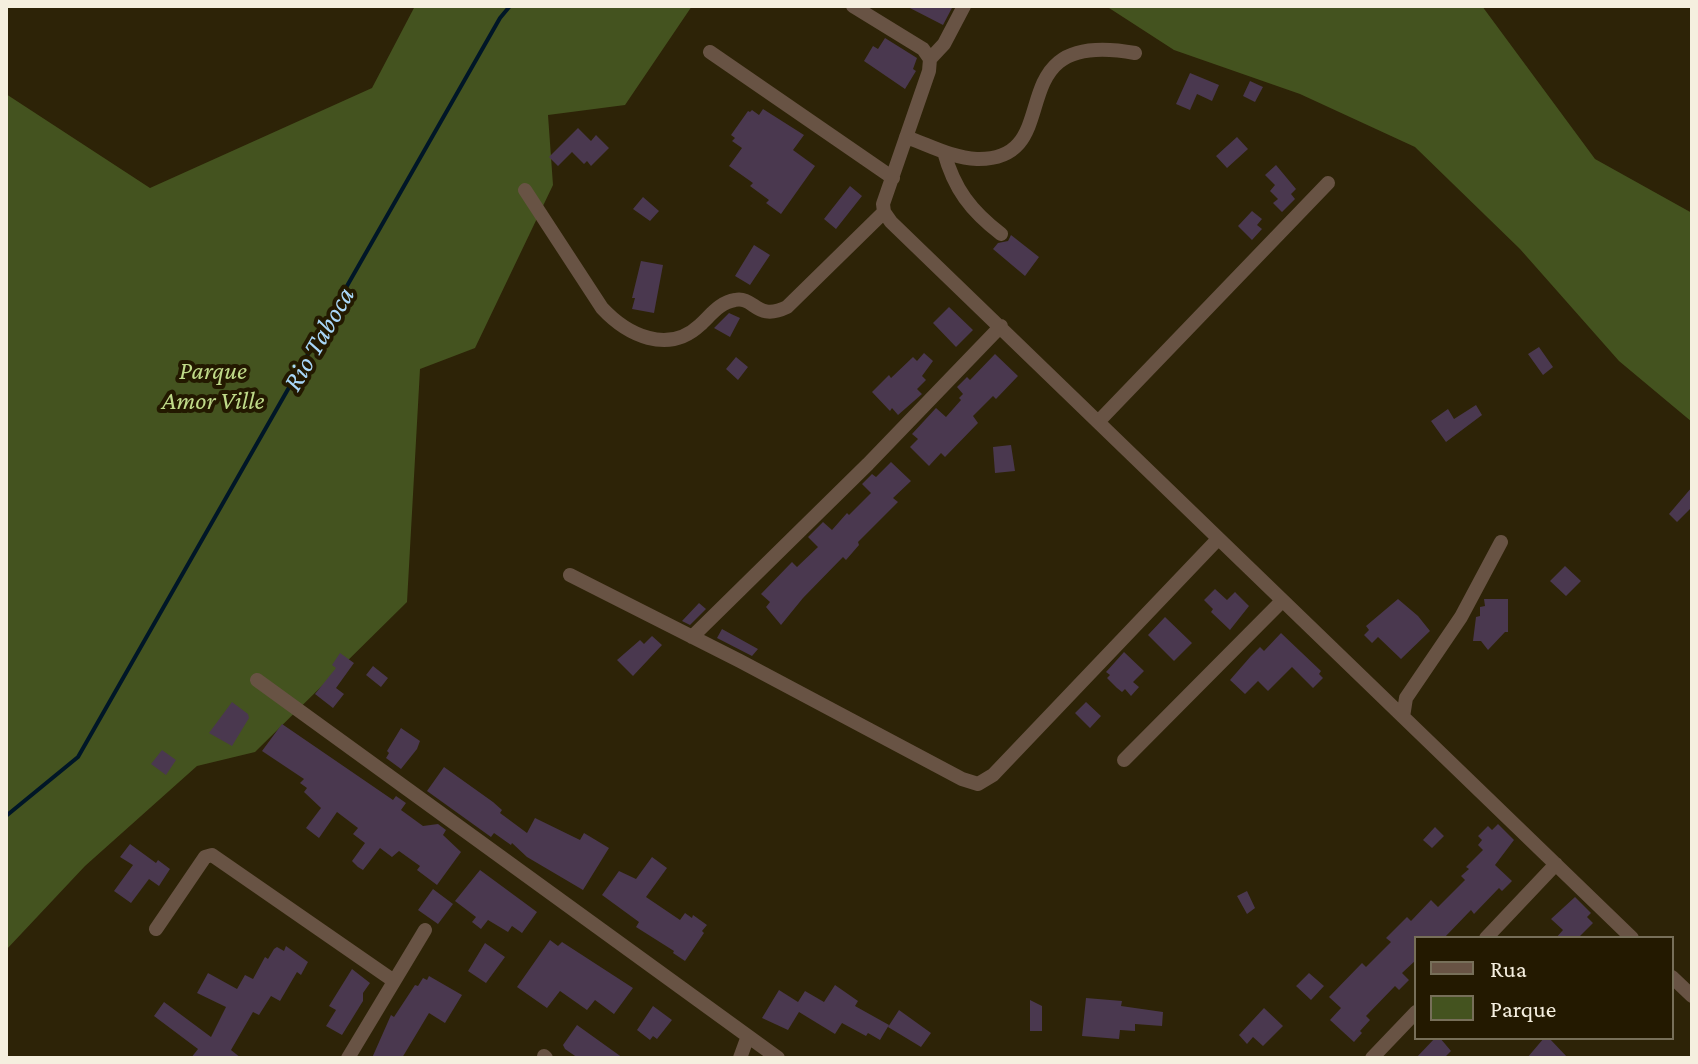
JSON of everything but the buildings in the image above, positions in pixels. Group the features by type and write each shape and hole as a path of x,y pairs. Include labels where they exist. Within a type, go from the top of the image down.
{"street":[{"path":"853,6 923,49 930,59"},
{"path":"964,6 944,44 930,59 929,71 883,204 891,222 1630,936"},
{"path":"906,137 944,152 978,159 1010,151 1027,134 1040,89 1049,70 1057,62 1084,50 1111,49 1135,53"},
{"path":"710,52 893,178"},
{"path":"944,152 958,190 969,207 1001,234"},
{"path":"1098,422 1328,183"},
{"path":"525,190 611,318 637,334 662,342 689,334 724,304 734,300 771,313 787,307 884,212"},
{"path":"692,637 868,464 1001,326"},
{"path":"570,575 962,779 978,784 993,775 1218,539"},
{"path":"1403,717 1406,698 1461,617 1501,542"},
{"path":"1124,760 1282,601"},
{"path":"257,680 778,1058"},
{"path":"156,929 205,857 212,855 394,981"},
{"path":"1488,936 1556,864"},
{"path":"348,1058 425,930"},
{"path":"1674,979 1692,996"},
{"path":"1372,1058 1414,1014"},
{"path":"740,1058 748,1036"}],"green space":[{"name":"Parque Amor Ville","path":"415,6 692,6 625,105 548,115 553,185 475,348 420,369 407,602 255,752 197,766 85,866 6,950 6,94 150,188 372,88"},
{"path":"1106,6 1482,6 1595,159 1692,213 1692,422 1619,361 1520,249 1415,147 1300,94 1174,50"}],"waterway":[{"name":"Rio Taboca","path":"6,816 78,757 500,18 510,6"}]}
